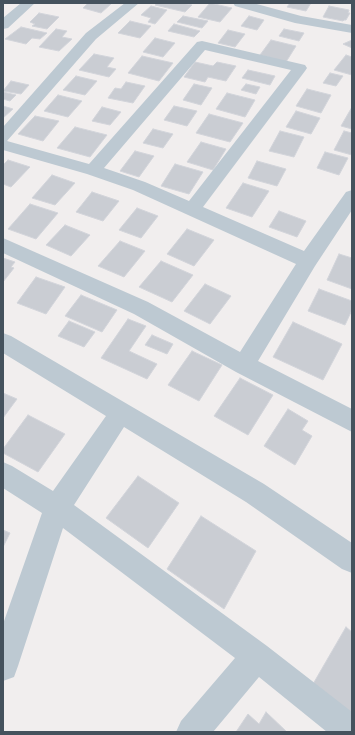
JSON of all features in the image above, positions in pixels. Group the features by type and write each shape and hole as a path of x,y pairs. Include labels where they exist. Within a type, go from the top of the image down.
{"street":[{"path":"3,25 29,3"},
{"path":"3,137 91,36 133,3"},
{"path":"239,3 300,20 352,29"},
{"path":"93,170 202,45 300,68 192,210"},
{"path":"3,146 93,170 139,186 308,261"},
{"path":"244,365 308,261 352,196"},
{"path":"3,245 141,308 244,365 352,421"},
{"path":"3,342 120,414 255,493 352,558"},
{"path":"3,666 56,508 120,414"},
{"path":"3,474 56,508 257,656 352,732"},
{"path":"192,732 257,656"}],"building":[{"path":"88,3 111,4 101,13 83,8"},
{"path":"157,3 182,3 192,5 185,12 155,5"},
{"path":"210,3 232,8 220,22 198,17"},
{"path":"290,3 311,3 306,11 287,7"},
{"path":"151,6 167,10 155,24 148,22 151,18 141,15"},
{"path":"329,6 349,10 348,13 350,13 346,20 343,21 323,17"},
{"path":"39,13 59,17 47,29 32,26 35,24 30,22"},
{"path":"183,16 208,21 202,28 177,22"},
{"path":"249,16 264,20 257,30 241,26"},
{"path":"130,21 151,26 140,38 118,33"},
{"path":"174,24 200,31 194,37 168,31"},
{"path":"21,27 47,33 40,39 32,38 26,44 5,39"},
{"path":"56,29 67,31 62,37 72,39 59,51 39,47"},
{"path":"284,29 304,33 299,41 279,36"},
{"path":"228,30 245,34 235,47 218,43"},
{"path":"155,38 175,43 163,57 143,52"},
{"path":"271,40 296,46 286,62 260,55"},
{"path":"352,40 352,48 343,44"},
{"path":"94,54 114,58 107,67 116,69 109,77 79,70"},
{"path":"346,55 352,57 352,75 334,70"},
{"path":"142,56 173,63 159,81 128,73"},
{"path":"195,62 213,66 217,62 236,66 226,81 208,77 205,82 184,77"},
{"path":"248,70 275,76 270,85 242,78"},
{"path":"330,73 343,76 336,86 323,83"},
{"path":"76,76 97,81 85,95 63,90"},
{"path":"11,81 29,85 21,94 3,91"},
{"path":"126,82 145,86 133,103 108,98 115,88 121,89"},
{"path":"194,84 212,88 201,105 183,100"},
{"path":"246,84 260,87 256,94 241,90"},
{"path":"307,89 331,95 321,113 296,106"},
{"path":"3,92 16,95 10,101 3,99"},
{"path":"227,93 255,100 245,117 216,109"},
{"path":"58,95 82,101 68,117 44,111"},
{"path":"3,106 13,109 3,118"},
{"path":"174,106 197,111 187,126 164,120"},
{"path":"102,107 121,112 110,125 92,121"},
{"path":"352,107 352,129 341,126"},
{"path":"296,111 320,118 311,134 286,127"},
{"path":"209,114 243,123 230,142 196,133"},
{"path":"35,116 59,121 43,141 18,134"},
{"path":"75,127 107,135 90,157 57,148"},
{"path":"153,129 173,134 163,148 143,143"},
{"path":"280,131 304,137 294,157 269,151"},
{"path":"344,131 352,133 352,155 334,150"},
{"path":"201,142 226,149 213,170 187,162"},
{"path":"135,151 154,156 139,177 120,171"},
{"path":"325,152 348,158 339,175 317,168"},
{"path":"8,160 30,167 11,187 3,184 3,165"},
{"path":"257,161 286,169 277,186 248,178"},
{"path":"175,164 203,172 189,194 161,186"},
{"path":"52,175 75,183 55,205 32,198"},
{"path":"243,183 269,191 252,217 226,208"},
{"path":"92,192 119,201 103,221 76,212"},
{"path":"30,204 58,213 36,239 8,229"},
{"path":"137,208 158,216 141,238 119,230"},
{"path":"279,211 306,221 297,237 269,227"},
{"path":"65,225 90,235 71,256 46,245"},
{"path":"187,229 214,240 194,266 167,254"},
{"path":"120,241 145,251 124,277 98,266"},
{"path":"339,254 352,258 352,289 327,280"},
{"path":"3,258 15,262 11,267 14,268 3,282"},
{"path":"161,261 193,275 172,302 139,287"},
{"path":"36,277 65,287 46,314 17,303"},
{"path":"205,284 231,296 210,324 184,311"},
{"path":"319,289 352,301 352,310 345,325 308,311"},
{"path":"81,295 117,310 102,332 65,316"},
{"path":"128,319 146,326 129,351 157,364 147,379 101,358"},
{"path":"69,321 95,332 84,347 58,336"},
{"path":"293,322 342,344 323,380 273,357"},
{"path":"152,335 173,344 167,354 145,345"},
{"path":"192,351 222,365 199,401 168,385"},
{"path":"240,378 273,395 248,435 214,416"},
{"path":"3,393 17,399 3,418"},
{"path":"288,409 308,421 302,430 312,436 295,465 264,446"},
{"path":"28,415 65,434 38,472 3,453 3,449"},
{"path":"138,476 179,503 148,548 106,518"},
{"path":"201,516 256,551 224,609 167,569"},
{"path":"3,530 10,533 3,547"},
{"path":"346,627 352,632 352,718 313,684"},
{"path":"266,712 287,732 236,732 248,714 259,724"}]}
